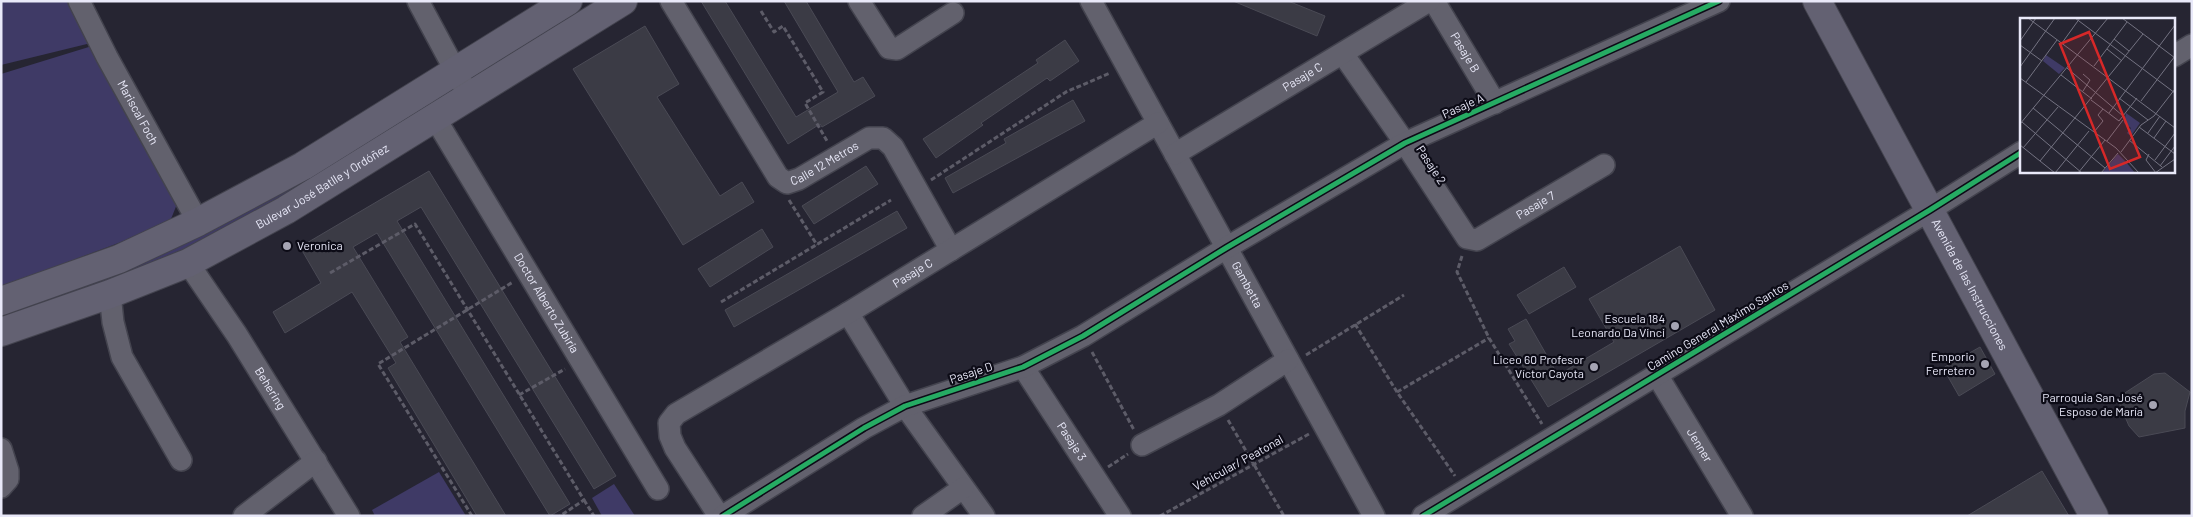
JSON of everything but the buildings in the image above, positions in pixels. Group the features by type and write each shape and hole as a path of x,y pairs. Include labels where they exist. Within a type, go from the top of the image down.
{"main road":[{"path":"1,301 119,259 198,222 303,166 568,1"},
{"name":"Bulevar José Batlle y Ordóñez","path":"1,332 110,294 188,263 286,210 623,1"},
{"name":"Avenida de las Instrucciones","path":"1817,1 2094,516"}],"street":[{"name":"Mariscal Foch","path":"79,1 107,57 198,222"},
{"path":"418,1 470,96"},
{"name":"Calle 12 Metros","path":"672,1 778,177 787,183 799,179 869,138 883,138 893,147 951,250"},
{"path":"859,1 889,48 897,49 953,13"},
{"name":"Gambetta","path":"1091,1 1374,516"},
{"name":"Pasaje C","path":"1175,154 1429,1"},
{"name":"Pasaje B","path":"1434,1 1495,103"},
{"name":"Pasaje A","path":"1226,248 1405,143 1719,1"},
{"path":"2176,55 2192,45"},
{"name":"Pasaje 2","path":"1342,54 1405,143 1467,238"},
{"name":"Doctor Alberto Zubiría","path":"435,118 658,489"},
{"name":"Pasaje C","path":"721,516 675,448 670,436 669,423 676,414 848,313 1158,124"},
{"name":"Camino General Máximo Santos","path":"1422,516 1930,210 2020,153"},
{"name":"Pasaje 7","path":"1467,238 1477,240 1604,165"},
{"name":"Pasaje D","path":"721,516 864,428 905,406 1023,366 1083,336 1226,248"},
{"name":"Behering","path":"188,263 316,461 349,516"},
{"path":"110,294 113,322 122,357 181,460"},
{"path":"848,313 905,406 984,516"},
{"path":"1142,445 1219,405 1290,362"},
{"name":"Pasaje 3","path":"1023,366 1120,516"},
{"name":"Jenner","path":"1657,375 1742,516"},
{"path":"1,449 8,470 8,480 1,487"},
{"path":"244,516 316,461"},
{"path":"923,516 963,488"}],"path":[{"path":"761,11 774,32 784,26 823,92 804,103 837,157"},
{"path":"917,189 1066,92 1126,66"},
{"path":"787,183 788,199 817,245"},
{"path":"721,302 891,200"},
{"path":"330,273 415,224 594,516"},
{"path":"1467,238 1456,272 1489,338 1550,438"},
{"path":"472,516 378,364 528,273"},
{"path":"1290,362 1404,295"},
{"path":"1355,324 1397,392 1464,489"},
{"path":"1083,336 1142,445 1094,476"},
{"path":"1397,392 1489,338"},
{"path":"519,395 581,360"},
{"path":"1219,405 1284,516"},
{"path":"560,516 584,500"}],"shaded area":[{"path":"1,1 68,1 91,43 1,65"},
{"path":"92,46 177,204 171,219 140,235 1,287 1,74"},
{"path":"452,89 454,92 310,183 175,255 1,321 1,312"},
{"path":"439,472 466,516 375,516 372,510"},
{"path":"614,484 635,516 602,516 592,498"}],"cycle path":[{"path":"723,516 864,428 905,406 1023,367 1083,336 1226,248 1405,143 1719,1"},
{"path":"1423,516 1930,210 2020,153"}],"place":[{"name":"Veronica","path":"287,246"},
{"name":"Escuela 184 Leonardo Da Vinci","path":"1675,326"},
{"name":"Emporio Ferretero","path":"1985,364"},
{"name":"Liceo 60 Profesor Víctor Cayota","path":"1594,367"},
{"name":"Parroquia San José Esposo de María","path":"2153,405"}]}
